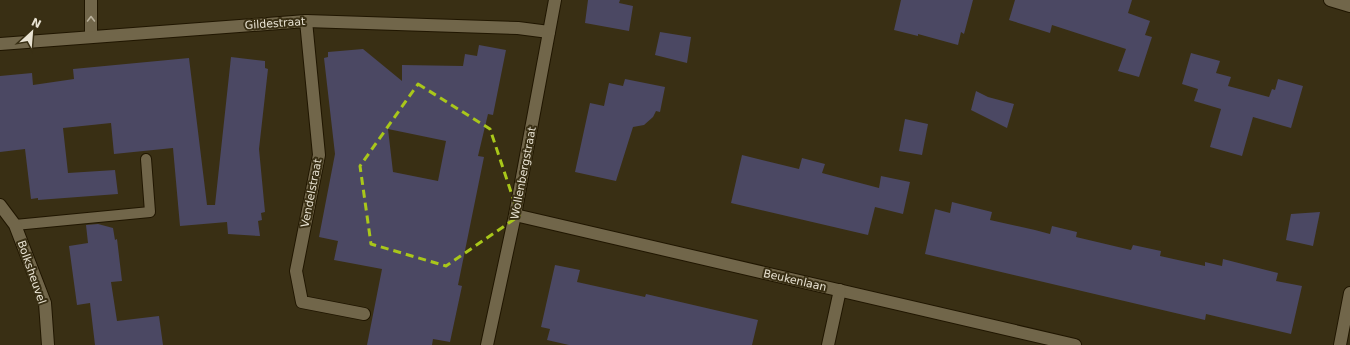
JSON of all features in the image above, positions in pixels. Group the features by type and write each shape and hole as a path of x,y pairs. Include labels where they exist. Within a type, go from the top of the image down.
{"street":[{"path":"91,0 91,37"},
{"name":"Wollenbergstraat","path":"487,345 515,215 555,0"},
{"path":"1330,0 1350,6"},
{"name":"Gildestraat","path":"0,44 306,21 518,28 550,32"},
{"name":"Vendelstraat","path":"306,21 319,155 296,271 302,302 364,314"},
{"name":"Bolksheuvel","path":"0,206 15,225 45,304 48,345"},
{"name":"Beukenlaan","path":"515,215 1075,345"},
{"path":"828,345 840,290"},
{"path":"1340,345 1350,293"}],"lane":[{"path":"15,225 150,212 146,159"}],"highlighted area":[{"path":"418,84 490,129 519,216 446,266 371,244 360,166"}],"building":[{"path":"588,0 620,0 619,3 633,6 629,31 585,23"},
{"path":"901,0 973,0 964,34 961,32 958,45 918,34 918,36 894,30"},
{"path":"1015,0 1132,0 1128,13 1150,21 1145,35 1152,37 1139,77 1118,71 1126,49 1052,25 1050,33 1009,20"},
{"path":"660,32 691,37 687,63 655,55"},
{"path":"479,45 506,50 493,115 488,114 478,156 484,157 458,285 462,286 450,342 433,339 432,345 367,345 382,269 334,260 338,241 319,237 335,154 324,58 328,57 328,52 363,49 402,81 402,65 463,66 465,54 477,56","holes":["388,129 446,141 438,181 393,172"]},
{"path":"1191,53 1220,61 1216,73 1231,77 1228,86 1269,97 1272,89 1275,90 1278,79 1303,86 1291,128 1253,117 1242,156 1210,147 1221,109 1194,101 1198,89 1182,84"},
{"path":"231,57 265,61 265,68 268,69 259,149 265,212 261,213 262,220 258,221 260,236 228,234 227,222 180,226 173,148 114,154 111,123 63,128 68,173 115,170 118,194 38,200 38,198 31,199 25,149 0,152 0,76 32,73 33,85 74,79 73,69 189,58 207,205 215,205"},
{"path":"625,79 665,87 660,112 656,111 653,117 644,125 633,127 616,181 575,172 590,103 604,106 609,83 623,86"},
{"path":"976,91 988,97 1014,104 1007,128 971,110"},
{"path":"905,119 928,124 922,155 899,151"},
{"path":"742,155 799,169 802,158 825,164 822,173 879,188 881,176 910,182 903,214 875,207 868,235 731,203"},
{"path":"952,202 992,212 990,220 1050,234 1052,226 1077,232 1076,237 1131,250 1133,245 1161,251 1160,256 1205,266 1205,262 1222,266 1223,259 1278,273 1276,281 1302,286 1291,334 1206,314 1205,320 925,254 935,209 950,213"},
{"path":"1320,212 1313,246 1286,240 1291,214"},
{"path":"98,224 113,228 115,240 117,239 122,281 111,282 117,321 159,316 163,345 95,345 90,303 77,305 69,246 88,243 86,225"},
{"path":"555,265 580,270 577,282 645,297 646,294 758,320 752,345 569,345 547,340 550,329 541,327"}]}
